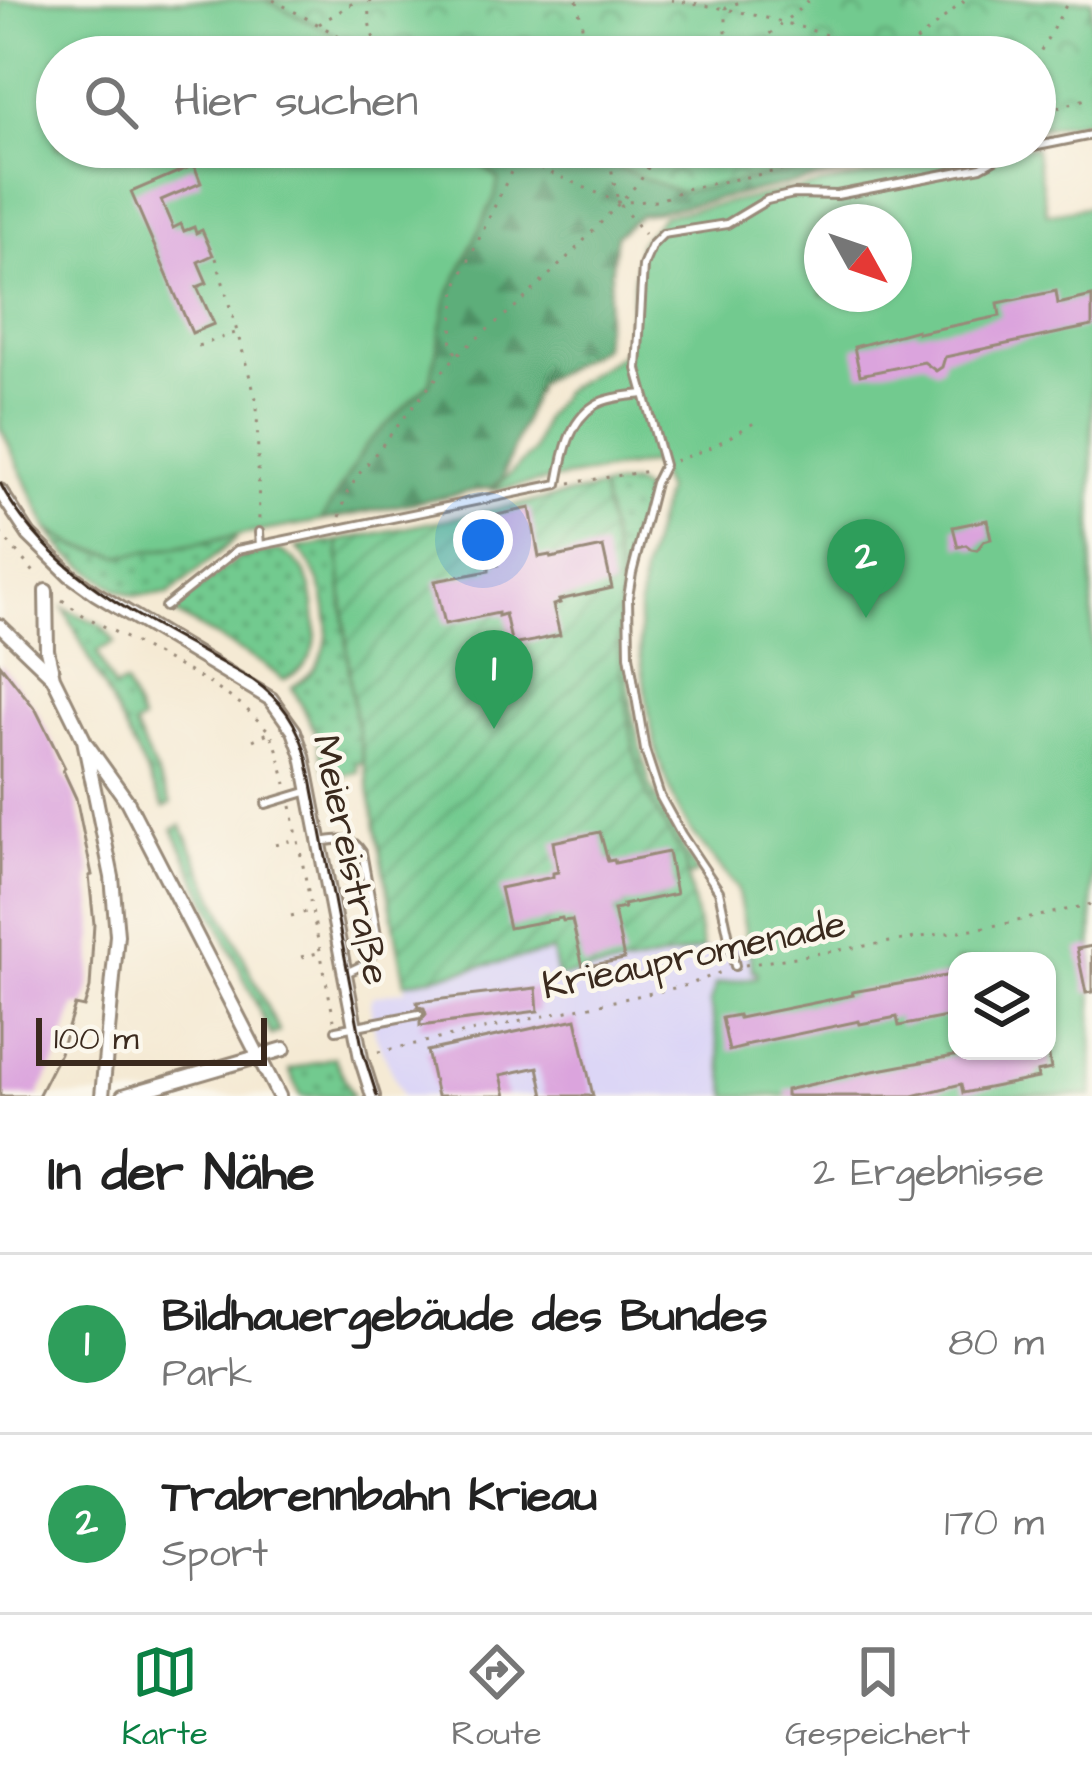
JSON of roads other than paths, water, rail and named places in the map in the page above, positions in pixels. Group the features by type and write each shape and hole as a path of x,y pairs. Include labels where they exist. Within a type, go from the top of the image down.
{"street":[{"name":"Meiereistraße","path":"0,491 29,535 70,575 271,699 294,731 373,1096"},
{"path":"51,592 47,650 52,677 84,740 127,801 279,1096"},
{"path":"0,626 52,677"},
{"path":"84,740 112,877 117,935 102,1096"},
{"path":"123,1096 284,1049"}],"lane":[{"path":"1056,143 1092,136"},
{"path":"735,966 719,891 660,796 645,749 632,676 628,597 655,483 664,465 637,369 643,266 663,234 727,224 767,200 794,194 837,195 976,168"},
{"path":"165,607 237,550 559,484 573,428 595,405 644,393"},
{"path":"259,532 260,545"},
{"path":"266,804 310,791"},
{"path":"319,843 347,838 359,847 379,938 371,958 345,974"},
{"path":"336,1030 419,1014"}],"tram line":[{"path":"0,483 22,518 78,575 111,599 253,680 294,724 307,758 363,1052 377,1096"}],"place":[{"name":"Trabrennbahn Krieau","path":"866,618"},
{"name":"Bildhauergebäude des Bundes","path":"494,729"}]}
